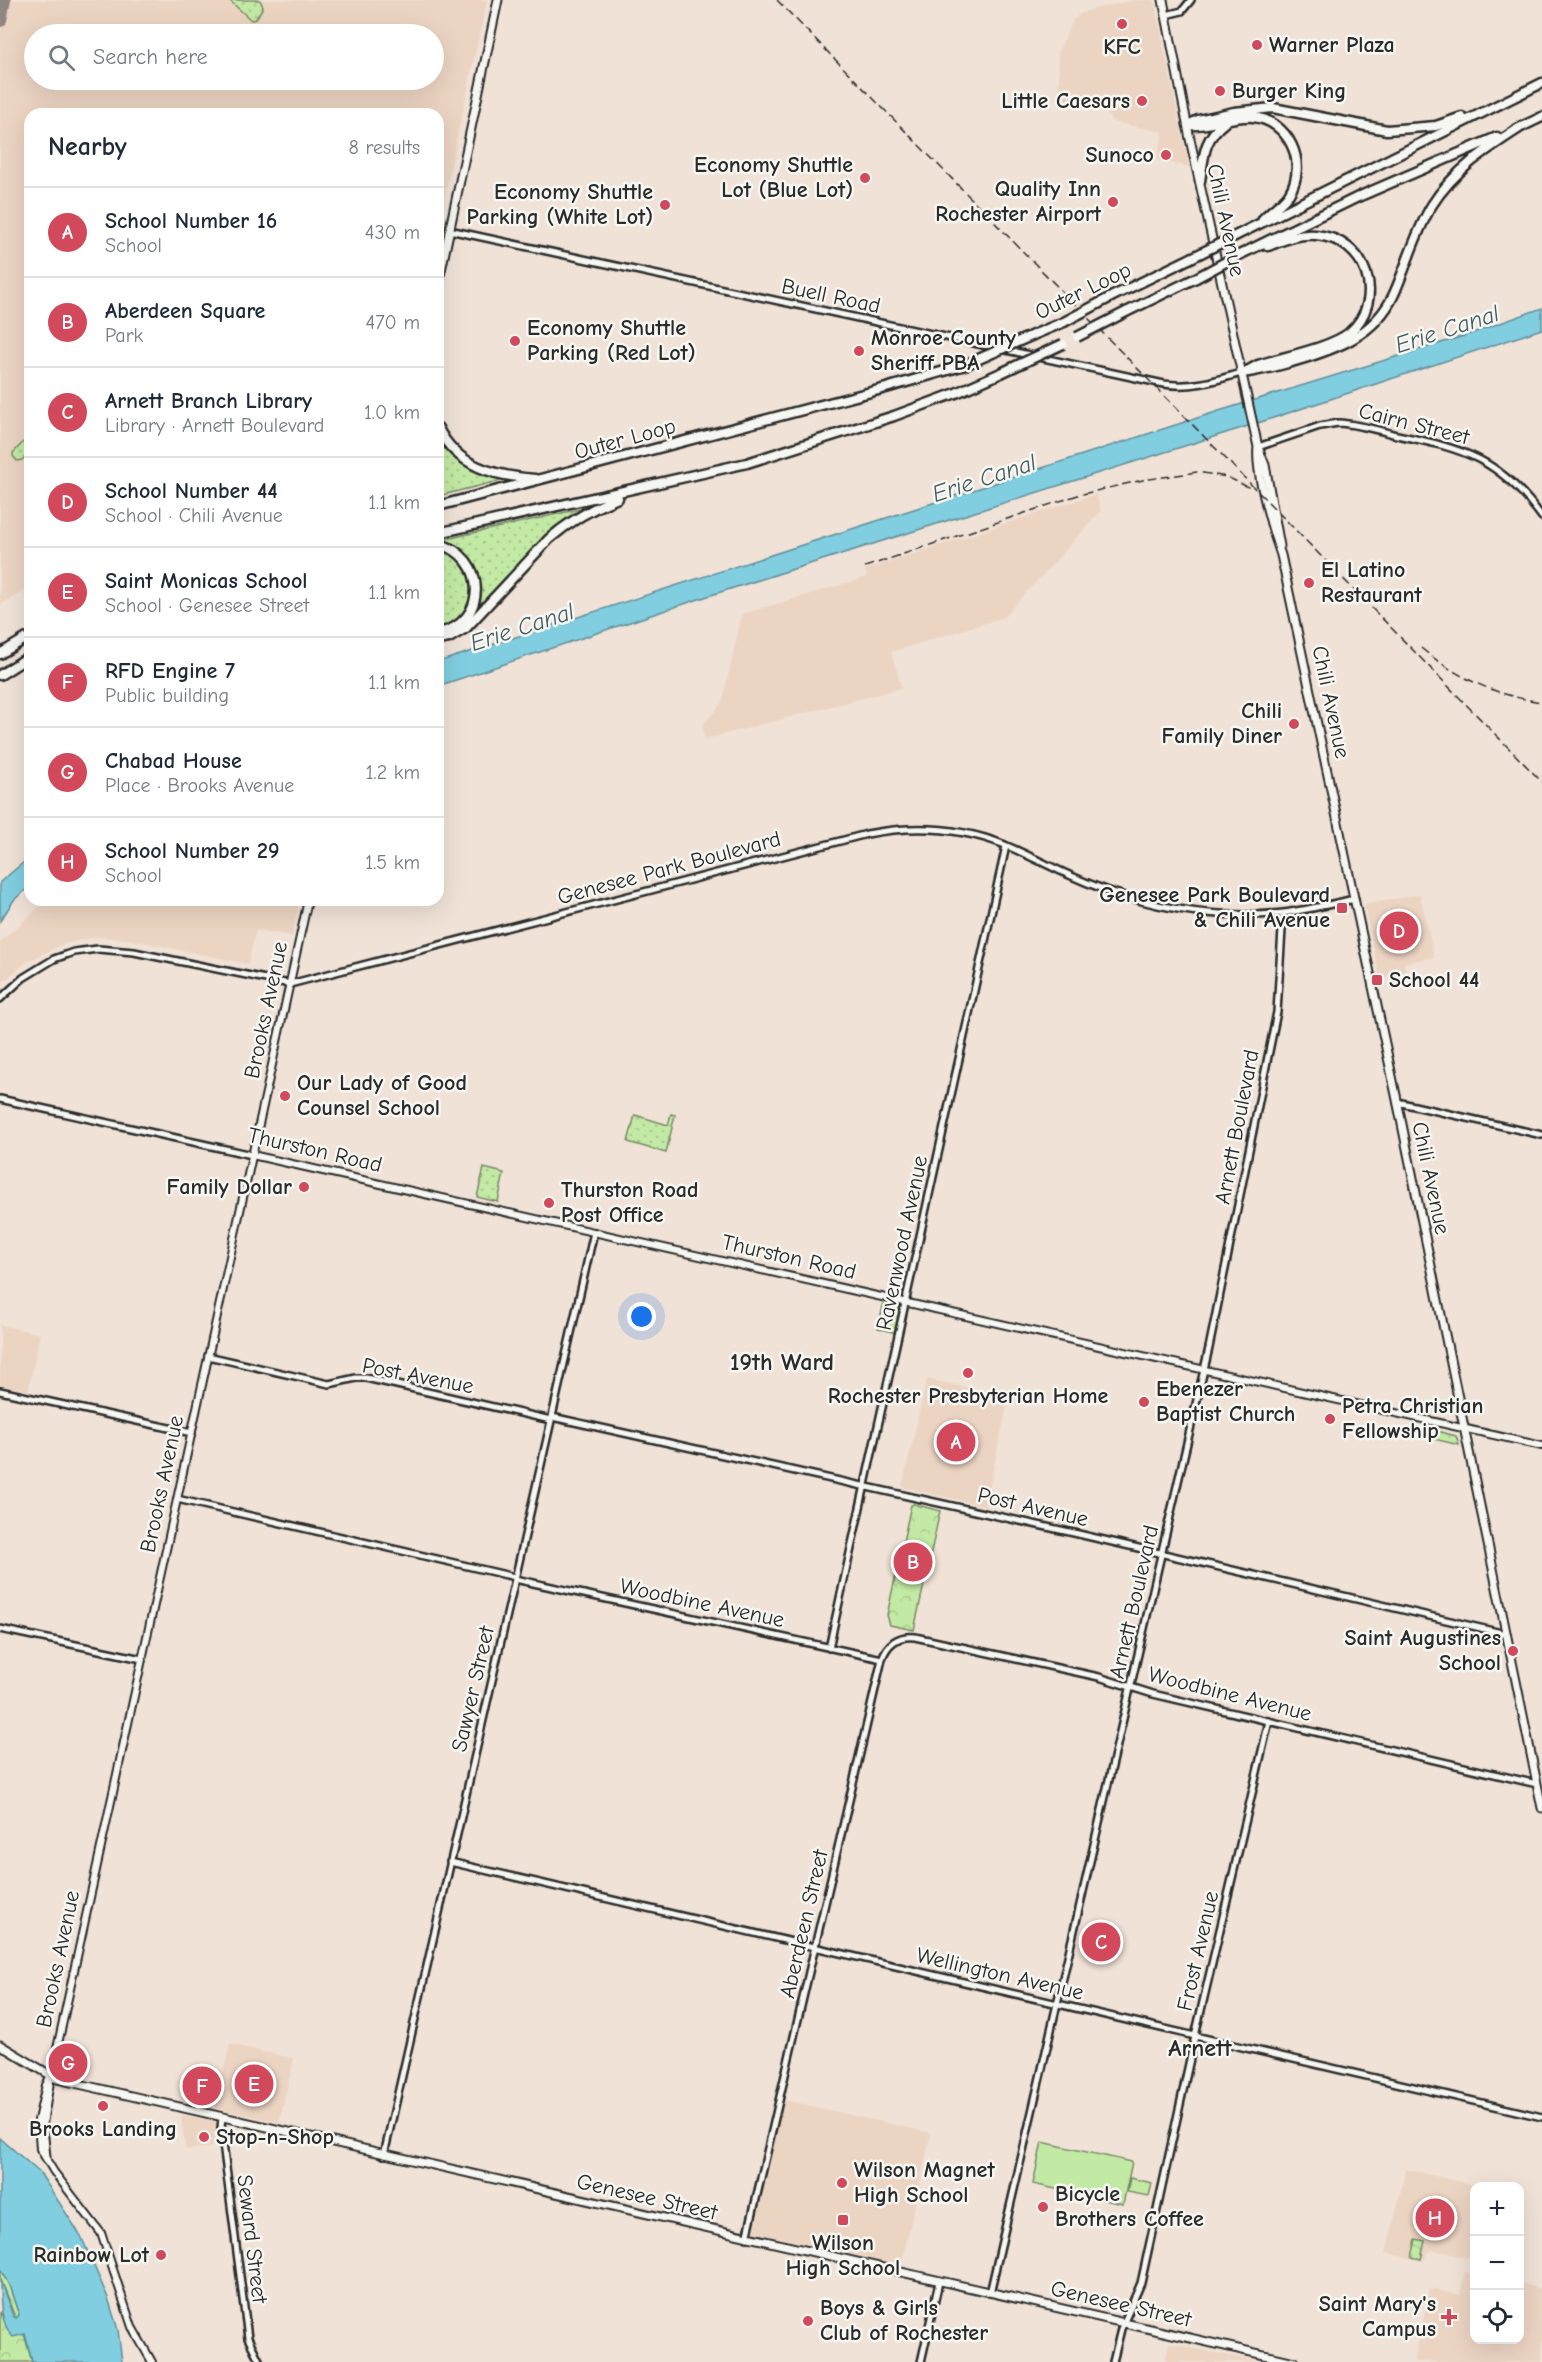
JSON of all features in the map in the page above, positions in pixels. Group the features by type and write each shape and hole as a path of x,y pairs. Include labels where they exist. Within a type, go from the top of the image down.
{"highway":[{"name":"Outer Loop","path":"444,505 965,365 1064,322 1542,83"},
{"path":"1188,125 1198,120 1234,112 1273,108 1369,129 1418,129 1453,121 1512,97"},
{"path":"1188,125 1200,126 1246,117 1269,121 1285,133 1294,151 1297,168 1293,186 1279,206 1256,226"},
{"name":"Outer Loop","path":"444,532 747,463 841,434 956,393 1063,344 1358,197 1542,117"},
{"path":"1200,181 1206,144 1210,135 1228,120"},
{"path":"1242,374 1331,350 1365,332 1380,316 1394,295 1422,224 1443,189 1472,159 1521,127"},
{"path":"1233,258 1294,237 1315,234 1344,244 1358,256 1365,270 1369,291 1366,308 1357,324 1339,339 1258,365 1242,374"},
{"path":"444,437 452,448 475,466 511,477 541,479"},
{"path":"444,639 466,628 549,539 565,526 595,508 640,489"},
{"path":"444,546 454,550 466,561 474,573 476,588 474,604 465,617 454,627 444,631"},
{"path":"0,654 24,640"},
{"path":"0,675 24,660"}],"main road":[{"path":"444,254 498,0"},
{"path":"491,30 504,0"},
{"name":"Chili Avenue","path":"1162,0 1258,447 1268,477 1281,555 1355,899 1542,1808"},
{"name":"Brooks Avenue","path":"152,2362 132,2327 101,2234 47,2161 43,2124 51,2076 307,906"},
{"name":"Thurston Road","path":"252,1155 1542,1446"},
{"name":"Genesee Street","path":"0,2045 51,2076 384,2155 1295,2362"}],"street":[{"path":"1166,15 1182,11 1191,0"},
{"name":"Buell Road","path":"449,230 1151,382 1193,386 1242,374"},
{"name":"Cairn Street","path":"1258,447 1334,423 1445,445 1472,454 1497,469 1522,491 1542,517"},
{"name":"Genesee Park Boulevard","path":"0,999 23,978 44,964 63,956 98,949 134,952 290,984 867,834 899,829 936,828 969,834 1006,846 1091,885 1148,902 1217,913 1283,913 1355,899"},
{"name":"Ravenwood Avenue","path":"829,1648 1006,846"},
{"name":"Arnett Boulevard","path":"990,2293 1204,1371 1277,1012 1283,913"},
{"name":"Thurston Road","path":"0,1099 252,1155"},
{"path":"1397,1102 1542,1135"},
{"name":"Sawyer Street","path":"384,2155 594,1232"},
{"name":"Post Avenue","path":"208,1356 329,1384 366,1378 865,1487 1506,1634"},
{"path":"0,1391 192,1433"},
{"name":"Woodbine Avenue","path":"177,1499 515,1578 882,1659"},
{"path":"0,1629 142,1659"},
{"name":"Aberdeen Street","path":"747,2238 882,1659 887,1648 894,1641 903,1637 915,1637"},
{"name":"Woodbine Avenue","path":"915,1637 1099,1677 1269,1721 1537,1784"},
{"name":"Frost Avenue","path":"1113,2362 1124,2324 1141,2283 1195,2036 1269,1721"},
{"name":"Wellington Avenue","path":"450,1862 1542,2117"},
{"name":"Seward Street","path":"222,2117 221,2128 248,2338 260,2362"},
{"path":"921,2362 939,2282"}],"shaded area":[{"path":"0,0 487,0 444,197 444,108 24,108 24,591 0,605"},
{"path":"1135,0 1154,0 1189,167 1157,160 1163,132 1113,122 1105,111 1060,98 1058,53 1073,20 1080,14 1093,9"},
{"path":"1096,494 1101,511 1004,617 891,652 902,688 705,739 702,726 722,703 742,614 867,577 865,570"},
{"path":"1420,894 1434,957 1404,963 1406,973 1380,978 1364,905"},
{"path":"40,906 299,906 292,936 256,930 248,964 128,939 97,937 63,944 28,961 0,984 0,942"},
{"path":"0,1325 40,1334 28,1391 0,1385"},
{"path":"927,1379 1009,1397 985,1506 902,1487"},
{"path":"230,2044 294,2059 279,2122 215,2108"},
{"name":"Wilson Magnet High School","path":"784,2100 931,2133 901,2266 754,2232"},
{"path":"183,2115 216,2122 221,2146 186,2150 181,2118"},
{"path":"1406,2169 1470,2184 1470,2258 1433,2250 1427,2253 1423,2261 1386,2253"},
{"name":"Saint Mary's Campus","path":"1465,2272 1470,2273 1470,2344 1524,2344 1524,2285 1542,2289 1542,2362 1414,2362 1430,2289 1460,2295"},
{"path":"1169,2343 1258,2362 1165,2362"}],"green space":[{"path":"229,0 260,0 263,7 256,19 251,20"},
{"path":"444,438 475,469 498,478 499,481 444,495"},
{"path":"24,441 24,458 17,461 13,453"},
{"path":"589,507 557,527 478,609 475,608 478,587 475,568 464,552 445,543 446,539"},
{"path":"444,550 453,553 464,562 470,574 472,587 470,600 453,622 444,626"},
{"path":"671,1114 675,1115 666,1153 628,1142 635,1115 668,1125"},
{"path":"484,1168 504,1173 498,1202 477,1197"},
{"path":"884,1302 902,1307 896,1333 878,1328"},
{"path":"1436,1431 1456,1436 1459,1445 1434,1439"},
{"path":"911,1505 940,1511 914,1630 890,1625 887,1615"},
{"path":"1042,2142 1132,2162 1123,2204 1033,2184"},
{"path":"1130,2178 1152,2183 1149,2196 1127,2192"},
{"path":"1416,2239 1425,2241 1421,2259 1412,2257"},
{"path":"0,2269 9,2285 19,2315 16,2319 0,2280"},
{"path":"0,2312 13,2336 24,2334 32,2362 0,2362"}],"water":[{"path":"1542,308 1542,329 1264,421 711,595 444,684 444,660 1219,411 1467,335"},
{"path":"24,862 24,891 14,900 0,921 0,882"},
{"path":"0,2138 40,2173 81,2236 108,2298 118,2330 122,2362 32,2362 25,2334 13,2337 5,2325 0,2280 13,2316 16,2318 19,2315 9,2285 0,2269"}],"taxiway":[{"path":"0,20 4,0"}],"railway":[{"path":"777,0 1542,782"},
{"path":"865,567 1078,495 1143,480 1197,472 1227,477 1250,488"},
{"path":"1421,648 1448,668 1477,684 1509,695 1542,702"}],"place":[{"name":"KFC","path":"1122,24"},
{"name":"Warner Plaza","path":"1257,45"},
{"name":"Burger King","path":"1220,91"},
{"name":"Little Caesars","path":"1142,101"},
{"name":"Sunoco","path":"1166,155"},
{"name":"Economy Shuttle Lot (Blue Lot)","path":"865,178"},
{"name":"Quality Inn Rochester Airport","path":"1113,202"},
{"name":"Economy Shuttle Parking (White Lot)","path":"665,205"},
{"name":"Economy Shuttle Parking (Red Lot)","path":"515,341"},
{"name":"Monroe County Sheriff PBA","path":"859,351"},
{"name":"El Latino Restaurant","path":"1309,583"},
{"name":"Chili Family Diner","path":"1294,724"},
{"name":"Genesee Park Boulevard & Chili Avenue","path":"1342,908"},
{"name":"School Number 44","path":"1399,931"},
{"name":"School 44","path":"1377,980"},
{"name":"Our Lady of Good Counsel School","path":"285,1096"},
{"name":"Family Dollar","path":"304,1187"},
{"name":"Thurston Road Post Office","path":"549,1203"},
{"name":"Rochester Presbyterian Home","path":"968,1373"},
{"name":"Ebenezer Baptist Church","path":"1144,1402"},
{"name":"Petra Christian Fellowship","path":"1330,1419"},
{"name":"School Number 16","path":"956,1442"},
{"name":"Aberdeen Square","path":"913,1562"},
{"name":"Saint Augustines School","path":"1513,1651"},
{"name":"Arnett Branch Library","path":"1101,1942"},
{"name":"Chabad House","path":"68,2063"},
{"name":"Saint Monicas School","path":"254,2084"},
{"name":"RFD Engine 7","path":"202,2086"},
{"name":"Brooks Landing","path":"103,2106"},
{"name":"Stop-n-Shop","path":"204,2137"},
{"name":"Wilson Magnet High School","path":"842,2183"},
{"name":"Bicycle Brothers Coffee","path":"1043,2207"},
{"name":"School Number 29","path":"1435,2218"},
{"name":"Wilson High School","path":"843,2220"},
{"name":"Rainbow Lot","path":"161,2255"},
{"name":"Saint Mary's Campus","path":"1449,2317"},
{"name":"Boys & Girls Club of Rochester","path":"808,2321"}],"district":[{"name":"19th Ward","path":"782,1362"},
{"name":"Arnett","path":"1200,2048"}],"water label":[{"name":"Erie Canal","path":"1447,329"},
{"name":"Erie Canal","path":"984,478"},
{"name":"Erie Canal","path":"522,627"}]}
